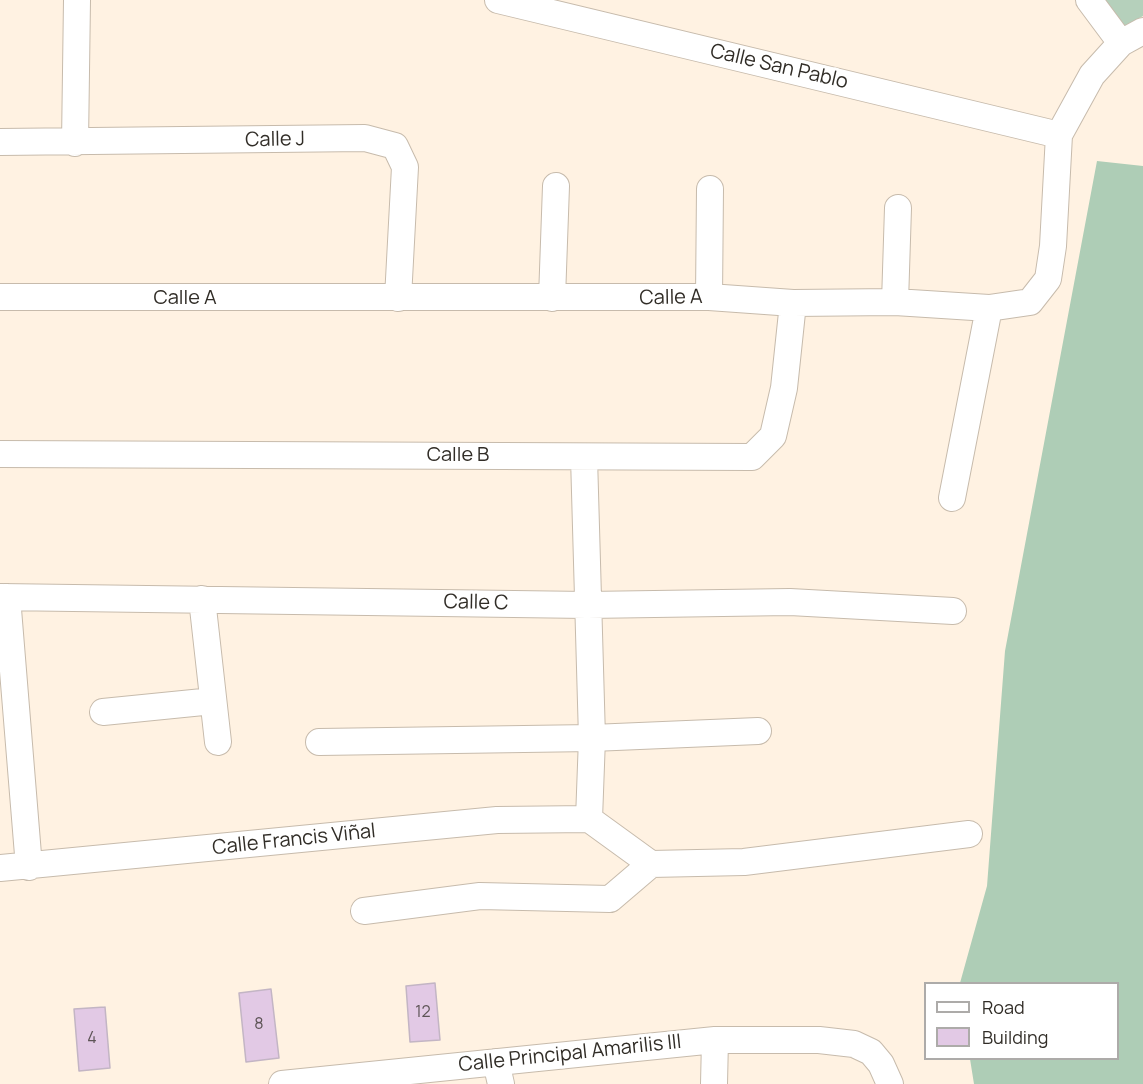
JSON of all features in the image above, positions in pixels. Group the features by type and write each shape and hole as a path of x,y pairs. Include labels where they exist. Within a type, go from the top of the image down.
{"street":[{"path":"75,143 77,0"},
{"name":"Calle San Pablo","path":"498,0 1059,135"},
{"path":"1089,0 1132,37"},
{"name":"Calle A","path":"0,297 709,297 793,303 895,302 989,308 1030,302 1048,279 1053,246 1059,135 1092,75 1132,37"},
{"name":"Calle J","path":"0,142 75,143 365,138 395,146 405,167 398,297"},
{"path":"552,298 556,186"},
{"path":"709,297 710,189"},
{"path":"895,302 898,208"},
{"name":"Calle B","path":"0,454 752,457 773,436 784,388 793,303"},
{"path":"952,498 989,308"},
{"path":"584,457 592,738 589,819 651,864 744,862 969,834"},
{"path":"3,597 29,867"},
{"name":"Calle C","path":"3,597 587,605 790,602 953,611"},
{"path":"202,599 218,742"},
{"path":"103,712 213,701"},
{"path":"319,742 592,738 758,731"},
{"name":"Calle Francis Viñal","path":"0,868 497,820 589,819"},
{"path":"364,911 480,896 610,899 651,864"},
{"path":"714,1084 715,1040"},
{"name":"Calle Principal Amarilis III","path":"299,1083 498,1073 715,1040 819,1040 854,1044 871,1052 881,1064 890,1084"}],"green space":[{"path":"1105,0 1143,0 1143,16 1123,27"},
{"path":"1097,161 1143,166 1143,1084 974,1084 970,1060 1119,1060 1119,982 960,982 987,886 1005,651"}],"building":[{"path":"435,983 440,1040 410,1042 406,986"},
{"path":"271,989 279,1058 246,1062 239,993"},
{"path":"105,1007 110,1068 79,1071 74,1009"}]}
